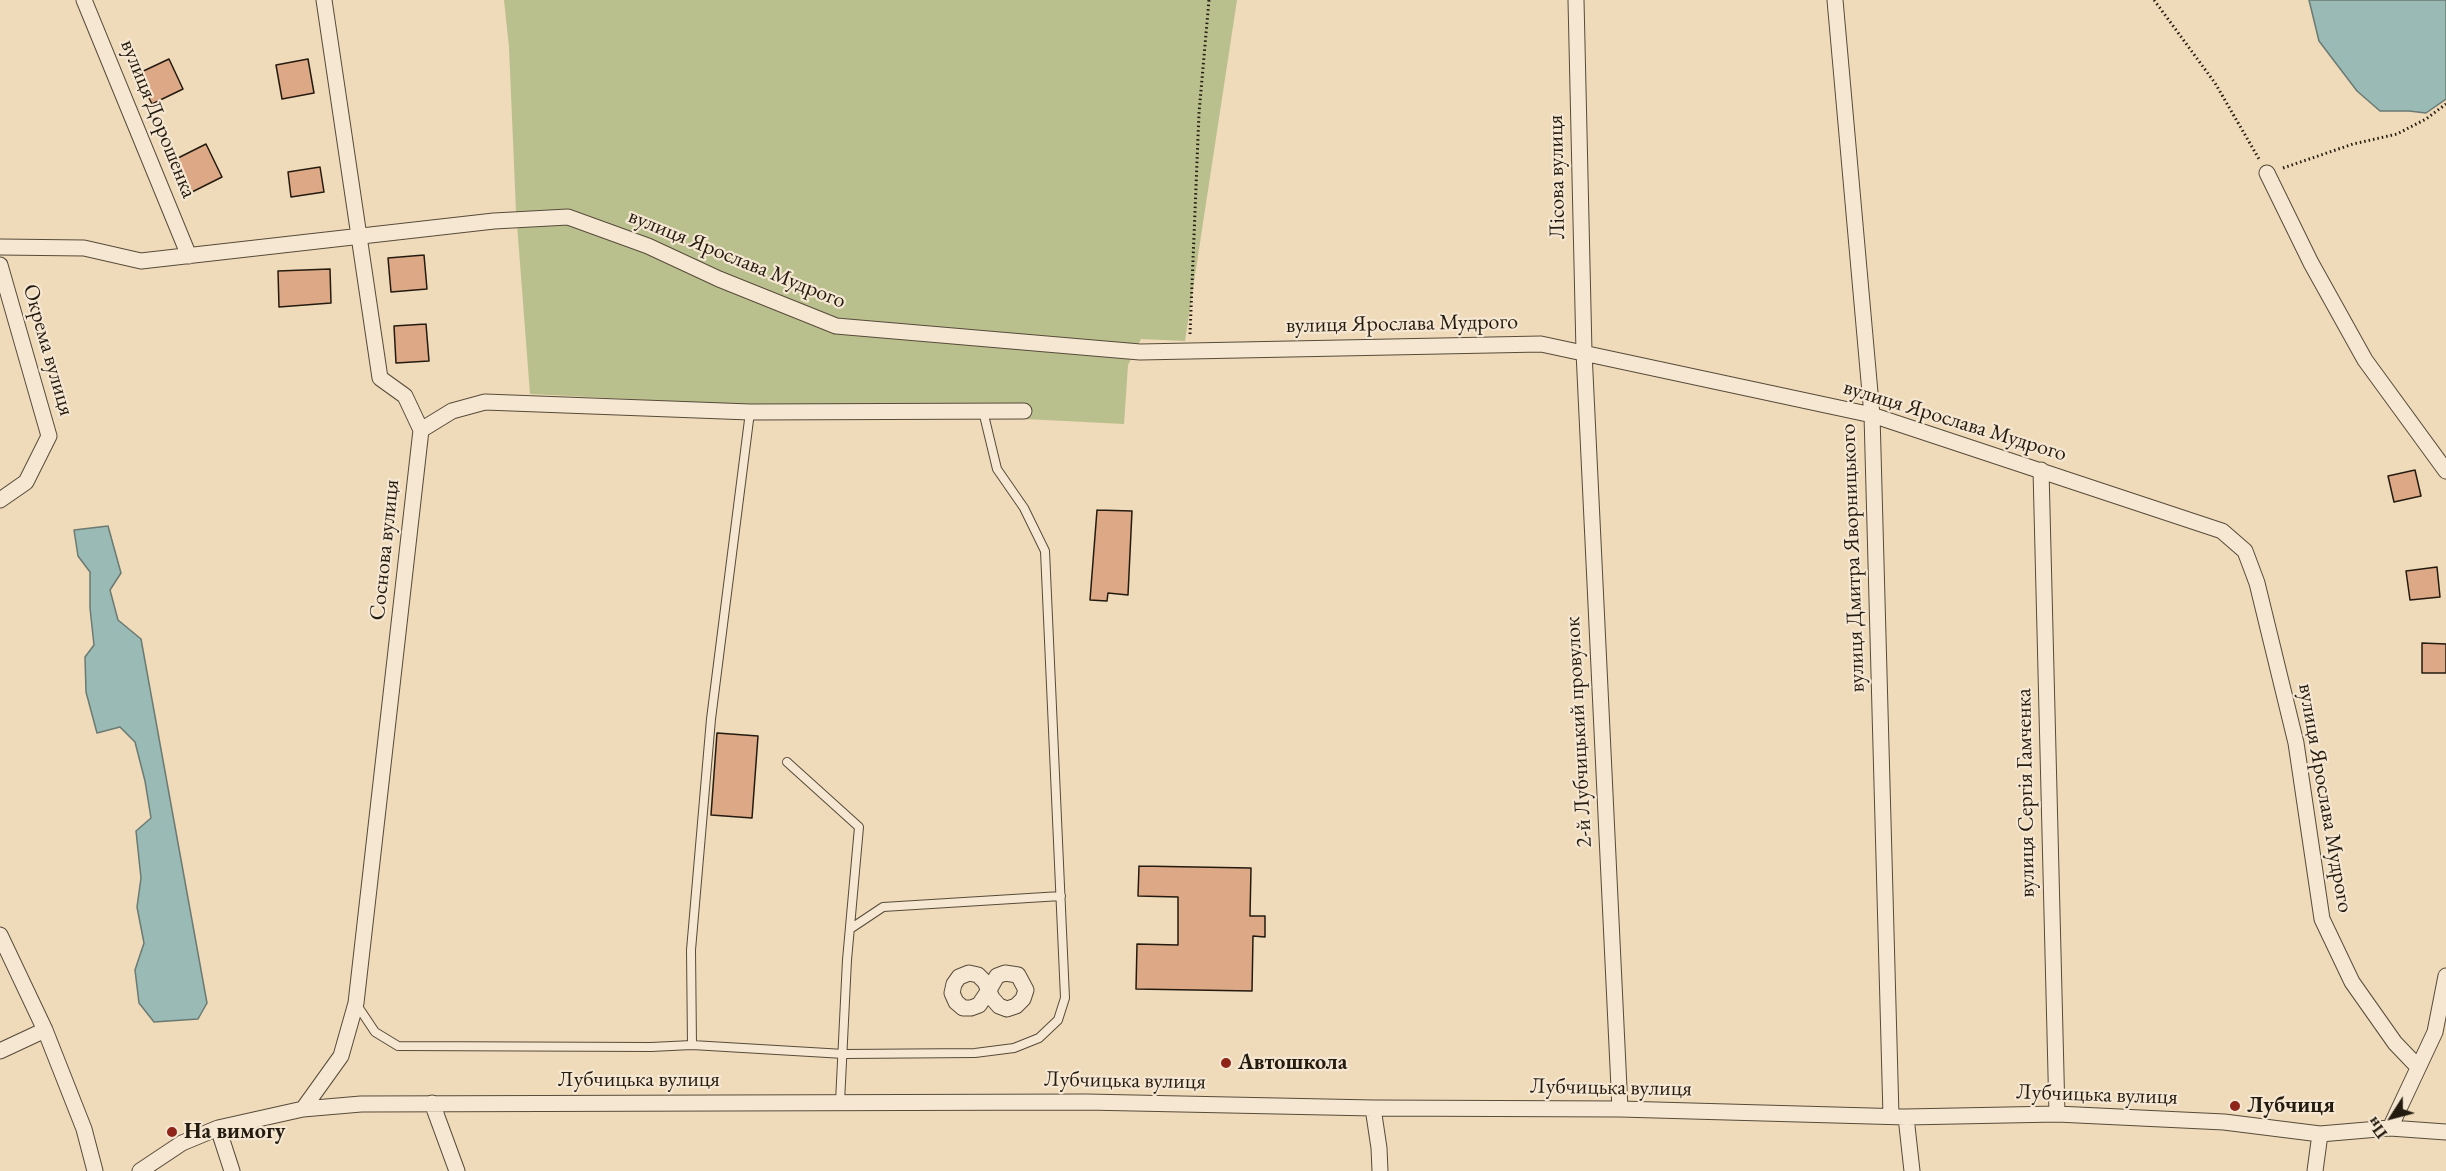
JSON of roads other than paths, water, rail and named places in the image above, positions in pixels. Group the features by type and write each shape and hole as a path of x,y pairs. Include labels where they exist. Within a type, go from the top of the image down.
{"street":[{"name":"вулиця Дорошенка","path":"84,0 189,256"},
{"path":"324,0 361,237 380,378 405,396 421,430 452,411 485,402 750,412 1024,411"},
{"name":"Лісова вулиця","path":"1576,0 1584,352"},
{"name":"вулиця Дмитра Яворницького","path":"1836,0 1872,415 1899,1117 1912,1171"},
{"path":"2267,173 2311,263 2365,360 2446,471"},
{"name":"вулиця Ярослава Мудрого","path":"0,248 84,248 141,261 494,221 568,217 648,246 719,279 836,326 1140,351 1541,344 1872,415 2222,531 2245,551 2257,583 2296,743 2322,919 2352,982 2395,1042 2417,1066"},
{"name":"Окрема вулиця","path":"0,265 49,436 26,482 0,500"},
{"name":"2-й Лубчицький провулок","path":"1584,352 1620,1109"},
{"name":"Соснова вулиця","path":"303,1108 341,1056 356,1003 421,430"},
{"name":"вулиця Сергія Гамченка","path":"2041,470 2057,1114"},
{"path":"0,935 45,1030 84,1129 95,1171"},
{"path":"988,991 979,1005 971,1008 963,1008 956,1002 952,993 959,977 969,973 978,975 985,982 992,998 999,1006 1007,1009 1016,1006 1023,999 1026,990 1018,975 1005,973 997,976 988,991"},
{"path":"2390,1128 2417,1066 2435,1032 2446,976"},
{"path":"0,1051 45,1030"},
{"name":"Лубчицька вулиця","path":"140,1171 182,1143 218,1128 303,1108 361,1104 1086,1102 1373,1108 1620,1109 1899,1117 2057,1114 2224,1122 2320,1134 2390,1128 2446,1132"},
{"path":"432,1103 456,1171"},
{"path":"1373,1108 1380,1171"},
{"path":"218,1128 232,1171"},
{"path":"2315,1171 2320,1134"}],"lane":[{"path":"356,1003 375,1032 398,1046 651,1047 692,1045 844,1054 975,1053 1014,1048 1039,1038 1058,1020 1065,998 1045,551 1024,508 997,470 983,411"},
{"path":"692,1045 691,950 711,719 750,412"},
{"path":"787,762 859,827 850,929 840,1102"},
{"path":"850,929 883,907 1061,896"}],"water":[{"path":"2309,0 2446,0 2446,99 2426,113 2380,111 2357,91 2319,41"},
{"path":"108,526 121,573 110,590 118,620 141,639 207,1003 198,1019 154,1022 139,1003 135,970 144,943 137,907 141,878 136,831 151,818 135,742 120,727 97,733 86,692 85,657 94,645 90,608 90,572 78,556 74,530"}],"place":[{"name":"Автошкола","path":"1226,1063"},
{"name":"Лубчиця","path":"2235,1106"},
{"name":"На вимогу","path":"172,1132"}]}
